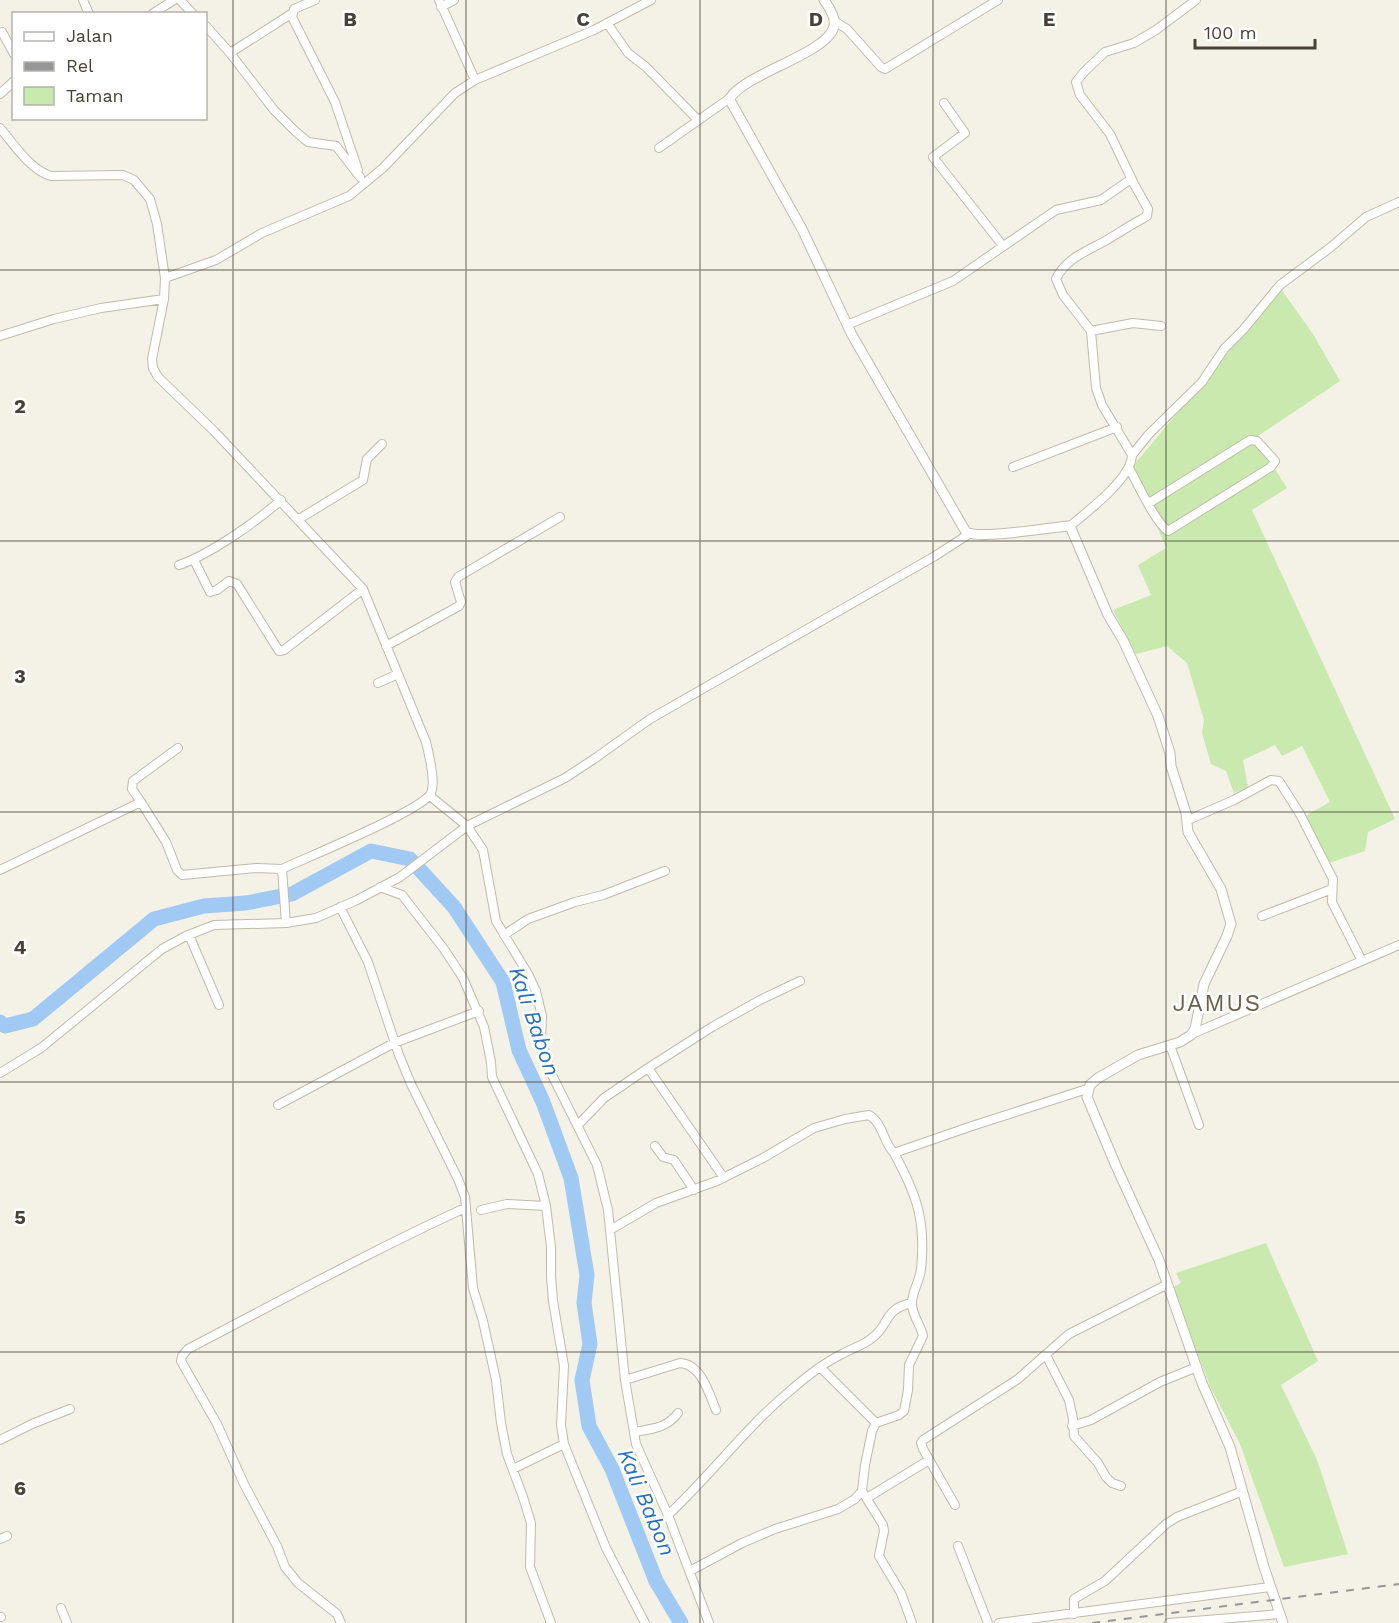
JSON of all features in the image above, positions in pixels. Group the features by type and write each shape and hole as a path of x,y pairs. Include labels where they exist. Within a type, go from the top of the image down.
{"street":[{"path":"155,12 174,0"},
{"path":"180,0 191,12"},
{"path":"230,53 291,14 294,9 315,0"},
{"path":"454,0 440,4 475,80"},
{"path":"165,278 216,260 262,233 349,196 361,181 383,168 455,93 475,80 607,23 636,4 651,0"},
{"path":"659,148 749,83 824,40 832,31 834,21 824,0"},
{"path":"834,21 844,26 881,67 887,69 998,0"},
{"path":"1132,455 1102,405 1096,388 1091,331 1064,295 1056,279 1070,261 1084,250 1103,242 1147,216 1148,209 1110,134 1080,95 1076,82 1105,52 1134,43 1156,30 1196,0"},
{"path":"291,14 335,102 361,181"},
{"path":"607,23 628,53 646,67 698,120"},
{"path":"207,27 294,131 308,142 336,146 361,181"},
{"path":"2,32 12,50"},
{"path":"0,94 12,83"},
{"path":"730,98 806,238 847,325 969,534"},
{"path":"944,103 965,133 933,157 1002,246"},
{"path":"0,128 44,174 51,176 123,176 134,180 150,199 157,224 165,278 164,299 152,358 153,368 158,377 214,430 363,589 426,742 431,762 432,788 430,796 421,803 282,872 257,868 187,875 179,873 166,842 132,789 133,781 178,748"},
{"path":"847,325 953,281 1056,210 1101,200 1131,179"},
{"path":"0,1073 41,1048 162,949 214,925 316,918 399,878 467,826 565,778 650,719 935,556 969,534 1070,526 1092,508 1129,468 1132,455 1149,434 1202,382 1224,349 1280,285 1331,247 1366,217 1399,202"},
{"path":"0,336 91,310 164,299"},
{"path":"1091,331 1133,323 1161,326"},
{"path":"1013,467 1117,427"},
{"path":"1129,468 1163,528 1171,531 1271,467 1275,461 1257,441 1250,440 1149,503"},
{"path":"299,519 363,480 367,459 382,444"},
{"path":"179,565 194,560 260,519 281,500"},
{"path":"386,646 459,606 461,602 455,582 458,577 561,517"},
{"path":"1070,526 1108,615 1123,640 1158,716 1188,820 1188,832 1221,889 1231,924 1204,984 1195,1029 1191,1035"},
{"path":"194,560 209,591 215,591 229,581 237,584 279,651 284,650 363,589"},
{"path":"378,683 398,675"},
{"path":"1188,820 1234,800 1271,780 1279,781 1300,814 1333,879 1330,897 1362,961"},
{"path":"430,796 467,826 483,850 496,921 528,974 536,992 542,1016 542,1039 548,1064 597,1165 603,1185 610,1230 625,1380 636,1444 668,1515 710,1623"},
{"path":"0,870 141,802"},
{"path":"504,935 528,919 575,902 603,895 665,871"},
{"path":"282,872 286,919"},
{"path":"380,887 402,895 417,911 463,978 479,1011 486,1036 492,1077 538,1174 546,1206 551,1247 552,1289 564,1366 561,1425 564,1444 606,1548 645,1623"},
{"path":"1262,916 1332,889"},
{"path":"340,908 368,962 394,1043 411,1084 465,1197 473,1288 496,1380 507,1454 531,1523 530,1567 550,1623"},
{"path":"189,935 219,1005"},
{"path":"894,1153 1087,1089 1098,1078 1138,1055 1170,1045 1399,945"},
{"path":"578,1125 604,1098 648,1068 712,1027 800,981"},
{"path":"278,1106 394,1043 479,1011"},
{"path":"1170,1045 1199,1125"},
{"path":"648,1068 724,1178"},
{"path":"1087,1089 1087,1097 1098,1124 1155,1249 1197,1367 1230,1447 1281,1619 1169,1623"},
{"path":"610,1230 656,1203 724,1178 814,1128 845,1119 872,1117 877,1122 889,1149 894,1153 909,1180 920,1212 923,1245 921,1273 912,1303 914,1317 923,1336 909,1365 905,1406 899,1415 876,1423 872,1431 865,1465 865,1494 883,1524 884,1531 879,1556 901,1593 912,1623"},
{"path":"655,1146 663,1157 674,1160 694,1190"},
{"path":"481,1209 507,1204 546,1206"},
{"path":"341,1623 337,1614 298,1583 285,1567 217,1424 181,1361 182,1356 188,1349 405,1235 465,1208"},
{"path":"955,1505 929,1461 922,1446 922,1440 1018,1379 1069,1334 1166,1285"},
{"path":"668,1515 699,1486 759,1419 790,1391 820,1367 876,1336 895,1308 912,1303"},
{"path":"1046,1355 1069,1400 1074,1436 1098,1463 1106,1477 1112,1483 1120,1486"},
{"path":"625,1380 680,1363 686,1364 698,1374 716,1410"},
{"path":"820,1367 876,1423"},
{"path":"1072,1426 1091,1420 1160,1382 1197,1367"},
{"path":"0,1440 70,1409"},
{"path":"634,1432 661,1427 671,1422 678,1413"},
{"path":"513,1469 564,1444"},
{"path":"690,1570 775,1529 838,1509 929,1461"},
{"path":"1074,1614 1074,1599 1105,1581 1166,1524 1177,1517 1244,1491"},
{"path":"958,1546 988,1623"},
{"path":"999,1623 1270,1587"},
{"path":"61,1608 67,1623"}],"green space":[{"path":"1281,289 1313,334 1340,381 1255,438 1287,488 1252,510 1395,819 1368,832 1365,851 1326,864 1305,816 1330,802 1302,746 1282,756 1275,745 1243,760 1248,787 1234,793 1226,771 1211,764 1202,733 1204,720 1187,663 1167,646 1136,654 1113,610 1151,595 1138,565 1166,548 1132,467"},
{"path":"1266,1243 1318,1361 1281,1385 1317,1460 1348,1554 1284,1567 1240,1444 1211,1388 1172,1288 1181,1283 1176,1273"}],"waterway":[{"name":"Kali Babon","path":"0,1022 5,1026 33,1019 154,919 204,906 246,903 292,894 371,851 410,859 454,907 503,982 519,1050 543,1102 571,1178 587,1275 584,1303 590,1344 582,1380 589,1426 612,1469 656,1581 681,1623"}],"railway":[{"path":"1092,1623 1399,1584"}],"district":[{"name":"JAMUS","path":"1217,1003"}]}
